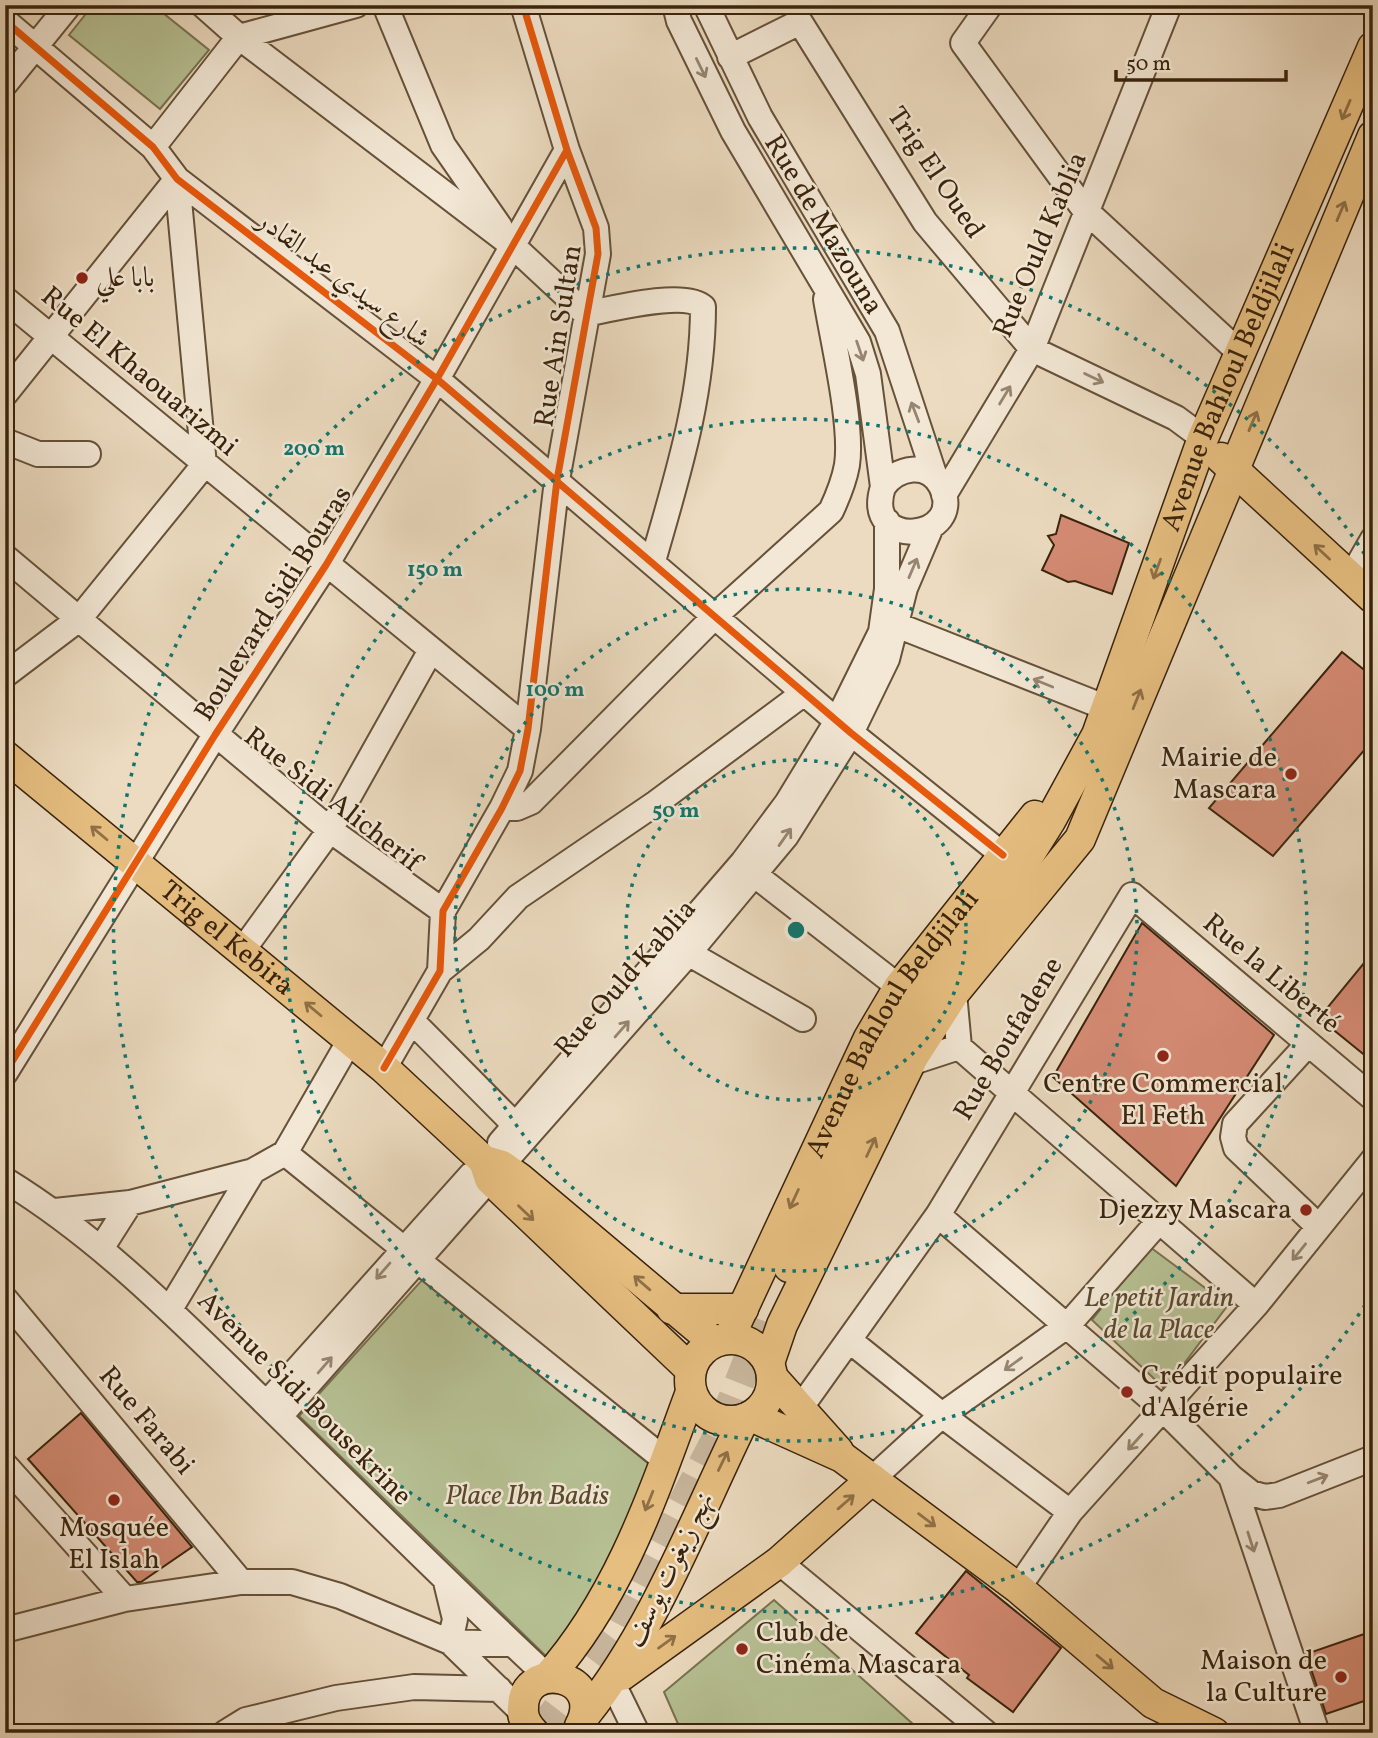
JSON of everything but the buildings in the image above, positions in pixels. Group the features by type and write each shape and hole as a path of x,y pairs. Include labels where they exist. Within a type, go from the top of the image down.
{"main road":[{"name":"Avenue Bahloul Beldjilali","path":"990,917 1058,808 1102,722 1203,439 1373,47"},
{"name":"Avenue Bahloul Beldjilali","path":"770,1370 782,1325 910,1063 954,993 1080,839 1373,136"},
{"path":"1203,439 1232,470 1361,588"},
{"name":"Avenue Bahloul Beldjilali","path":"721,1340 753,1315 863,1049 899,987 1003,855 1102,722"},
{"name":"Trig el Kebira","path":"5,755 384,1068 492,1169"},
{"name":"Avenue Bahloul Beldjilali","path":"990,917 1039,869 1112,762"},
{"path":"673,1309 753,1315 904,1022 944,968 990,917"},
{"path":"492,1169 673,1309 721,1340 752,1345 842,1457"},
{"path":"492,1169 691,1380"},
{"path":"721,1340 699,1353 691,1380 696,1404 717,1419 747,1417 842,1457 1017,1588 1153,1703 1214,1733"},
{"path":"747,1417 767,1399 770,1370"},
{"name":"نهج زيغوت يوسف","path":"520,1726 523,1703 531,1686 548,1677 591,1624 607,1594 665,1460 691,1380"},
{"name":"نهج زيغوت يوسف","path":"580,1724 612,1682 641,1633 747,1417"},
{"path":"612,1682 779,1562 872,1479"},
{"path":"548,1677 569,1680 577,1686 586,1705 580,1724"}],"street":[{"path":"5,84 69,5"},
{"path":"203,5 239,37 513,246 586,314 679,299 696,301 702,307 698,383 690,435 653,561"},
{"path":"153,147 239,37 356,5"},
{"path":"385,5 443,145 513,246"},
{"path":"512,5 534,39"},
{"name":"Rue Ain Sultan","path":"384,1068 440,971 443,911 520,771 528,729 557,481 598,254 596,228 567,150 523,5"},
{"name":"Rue de Mazouna","path":"675,5 679,20 733,131 858,342 868,374 883,486"},
{"name":"Rue de Mazouna","path":"706,5 760,117 887,331 939,486"},
{"path":"990,5 963,43 1088,212 1241,354"},
{"name":"Rue Ould Kablia","path":"939,486 1032,349 1169,5"},
{"name":"شارع سيدي عبد القادر","path":"5,21 153,147 177,179 438,379 844,727 1003,855"},
{"name":"Trig El Oued","path":"730,57 800,22 925,222 1032,349"},
{"name":"Boulevard Sidi Bouras","path":"5,1073 215,735 326,565 438,379 567,150"},
{"path":"5,394 177,179"},
{"path":"5,675 79,619 204,465 177,179"},
{"path":"502,808 517,808 531,802 716,615 831,511 842,488 847,463 847,438 823,284"},
{"name":"Rue El Khaouarizmi","path":"5,299 528,729"},
{"path":"1032,349 1176,418 1203,439"},
{"path":"5,442 38,454 88,454"},
{"path":"916,469 939,486 942,513 931,527 908,533 887,521 880,504 883,486 897,472 916,469"},
{"name":"Rue Ould Kablia","path":"492,1169 516,1125 680,949 755,875 786,836 844,727 887,659 891,622 887,589 887,521"},
{"name":"Rue Ould Kablia","path":"891,622 931,527"},
{"path":"1361,588 1373,539"},
{"name":"Rue Sidi Alicherif","path":"5,557 330,830 443,911"},
{"path":"891,622 1102,722"},
{"path":"242,951 330,830 431,650"},
{"path":"440,971 479,939 518,897 667,796 804,693"},
{"name":"Rue Ould Kablia","path":"273,1410 411,1253 492,1169 680,949 844,727"},
{"path":"755,875 899,987"},
{"name":"Rue la Liberté","path":"1132,895 1373,1098"},
{"name":"Rue Boufadene","path":"801,1407 938,1215 1132,895"},
{"path":"680,949 803,1019"},
{"path":"954,993 959,1047 1256,1305"},
{"path":"412,1021 516,1125"},
{"path":"55,1211 130,1203 253,1171 285,1153 350,1040"},
{"path":"1308,1044 1235,1124 1233,1138 1237,1148 1319,1227"},
{"path":"910,1063 959,1047"},
{"path":"285,1153 665,1460"},
{"path":"1017,1588 1070,1512 1256,1305 1373,1160"},
{"path":"170,1309 253,1171"},
{"name":"Avenue Sidi Bousekrine","path":"5,1180 55,1211 102,1247 170,1309 446,1581 548,1677"},
{"path":"102,1247 130,1203"},
{"path":"938,1215 1164,1410 1231,1477 1251,1493 1265,1497 1279,1494 1373,1458"},
{"path":"872,1479 942,1415 1068,1325 1160,1220"},
{"name":"Rue Farabi","path":"5,1299 241,1582"},
{"path":"849,1340 1070,1512"},
{"path":"5,1465 125,1599"},
{"path":"1231,1477 1317,1733"},
{"path":"779,1562 986,1733"},
{"path":"446,1581 455,1619 450,1643"},
{"path":"5,1630 125,1599 241,1582 292,1582 341,1596 450,1643 499,1689 520,1726"},
{"path":"450,1643 512,1644"},
{"path":"612,1682 636,1733"},
{"path":"225,1733 246,1720 336,1698 414,1688 499,1689"}],"green space":[{"path":"93,5 153,5 209,50 160,109 69,35"},
{"name":"Le petit Jardin de la Place","path":"1150,1247 1228,1305 1165,1389 1092,1320"},
{"name":"Place Ibn Badis","path":"422,1280 657,1470 608,1587 551,1661 299,1416"},
{"path":"774,1600 923,1733 682,1733 664,1692"}],"tunnel":[{"path":"539,1733 618,1629 718,1436 764,1321"}],"cycle path":[{"path":"384,1068 440,971 443,911 520,771 528,729 557,480 598,254 596,228 567,150 523,5"},
{"path":"5,21 153,147 177,179 437,379 851,733 1003,855"},
{"path":"5,1073 215,735 326,565 437,379 567,150"}],"place":[{"name":"بابا علي","path":"82,278"},
{"name":"Mairie de Mascara","path":"1291,774"},
{"name":"Centre Commercial El Feth","path":"1163,1056"},
{"name":"Djezzy Mascara","path":"1306,1210"},
{"name":"Crédit populaire d'Algérie","path":"1127,1392"},
{"name":"Mosquée El Islah","path":"114,1500"},
{"name":"Club de Cinéma Mascara","path":"742,1649"},
{"name":"Maison de la Culture","path":"1341,1677"}]}
